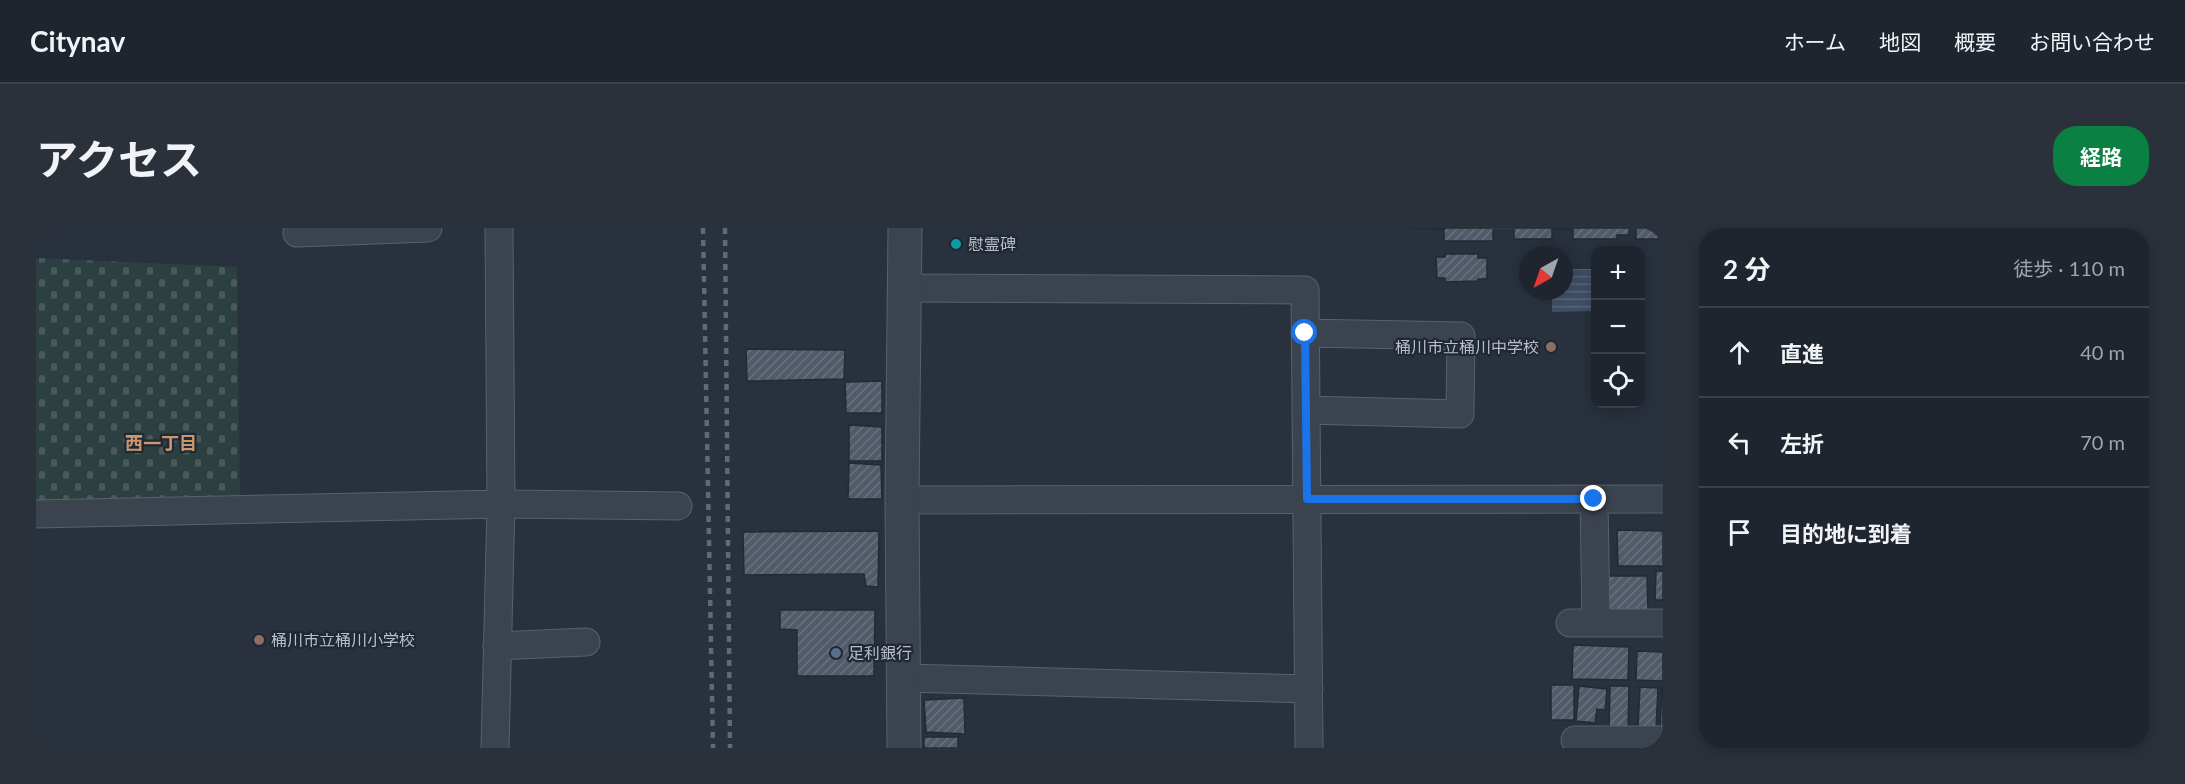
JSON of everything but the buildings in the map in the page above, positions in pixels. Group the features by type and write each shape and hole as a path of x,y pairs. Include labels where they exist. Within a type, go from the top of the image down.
{"street":[{"path":"297,233 428,228"},
{"path":"495,748 501,504 499,228"},
{"path":"904,748 902,500 905,228"},
{"path":"904,288 1305,290 1309,748"},
{"path":"1305,333 1461,336 1460,414 1306,410"},
{"path":"1594,499 1583,623 1663,623"},
{"path":"902,500 1663,499"},
{"path":"36,514 501,504 678,507"},
{"path":"497,646 586,642"},
{"path":"904,678 1309,689"},
{"path":"1575,740 1663,740"}],"green space":[{"path":"36,258 237,267 240,510 36,503"}],"water":[{"path":"1573,269 1591,269 1591,311 1552,312 1552,300 1573,300"}],"railway":[{"path":"703,228 713,748"},
{"path":"725,228 730,748"}],"place":[{"name":"慰霊碑","path":"956,244"},
{"name":"桶川市立桶川中学校","path":"1551,347"},
{"name":"桶川市立桶川小学校","path":"259,640"},
{"name":"足利銀行","path":"836,653"}],"district":[{"name":"西一丁目","path":"161,444"}],"route":[{"path":"1305,333 1307,499 1594,499"}]}
